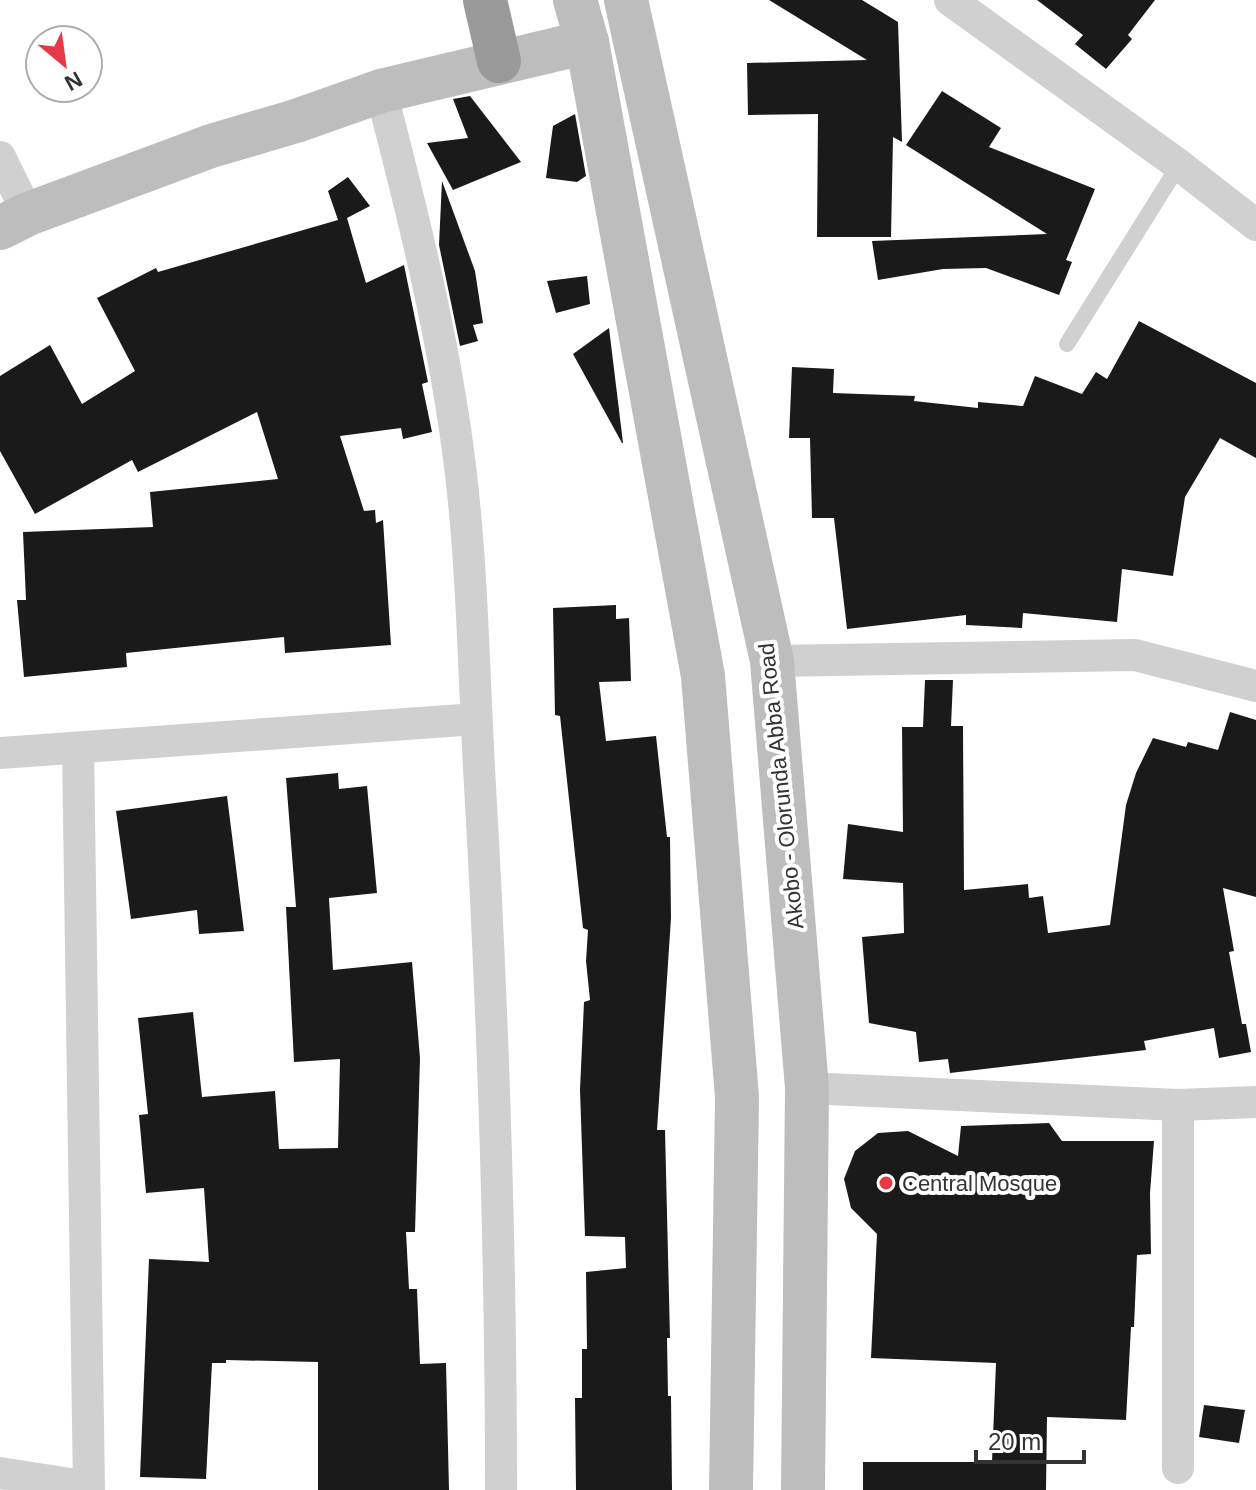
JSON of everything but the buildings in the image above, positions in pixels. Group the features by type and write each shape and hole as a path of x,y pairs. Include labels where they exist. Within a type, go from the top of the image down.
{"highway":[{"path":"485,0 499,61"}],"main road":[{"path":"575,0 587,42 703,676 737,1097 731,1490"},
{"name":"Akobo - Olorunda Abba Road","path":"626,0 772,661 807,1088 803,1490"},
{"path":"14,221 211,146 381,91 587,42"},
{"path":"730,1004 801,1001"}],"street":[{"path":"950,0 1179,165 1256,225"},
{"path":"381,91 420,241 440,338 456,434 467,551 492,996 501,1490"},
{"path":"0,157 14,221"},
{"path":"772,661 1135,655 1256,686"},
{"path":"0,753 476,719"},
{"path":"0,1473 89,1489 78,748"},
{"path":"807,1088 1178,1105 1256,1102"},
{"path":"1178,1105 1178,1468"}],"lane":[{"path":"1067,344 1179,165"}],"place":[{"name":"Central Mosque","path":"886,1183"}]}
